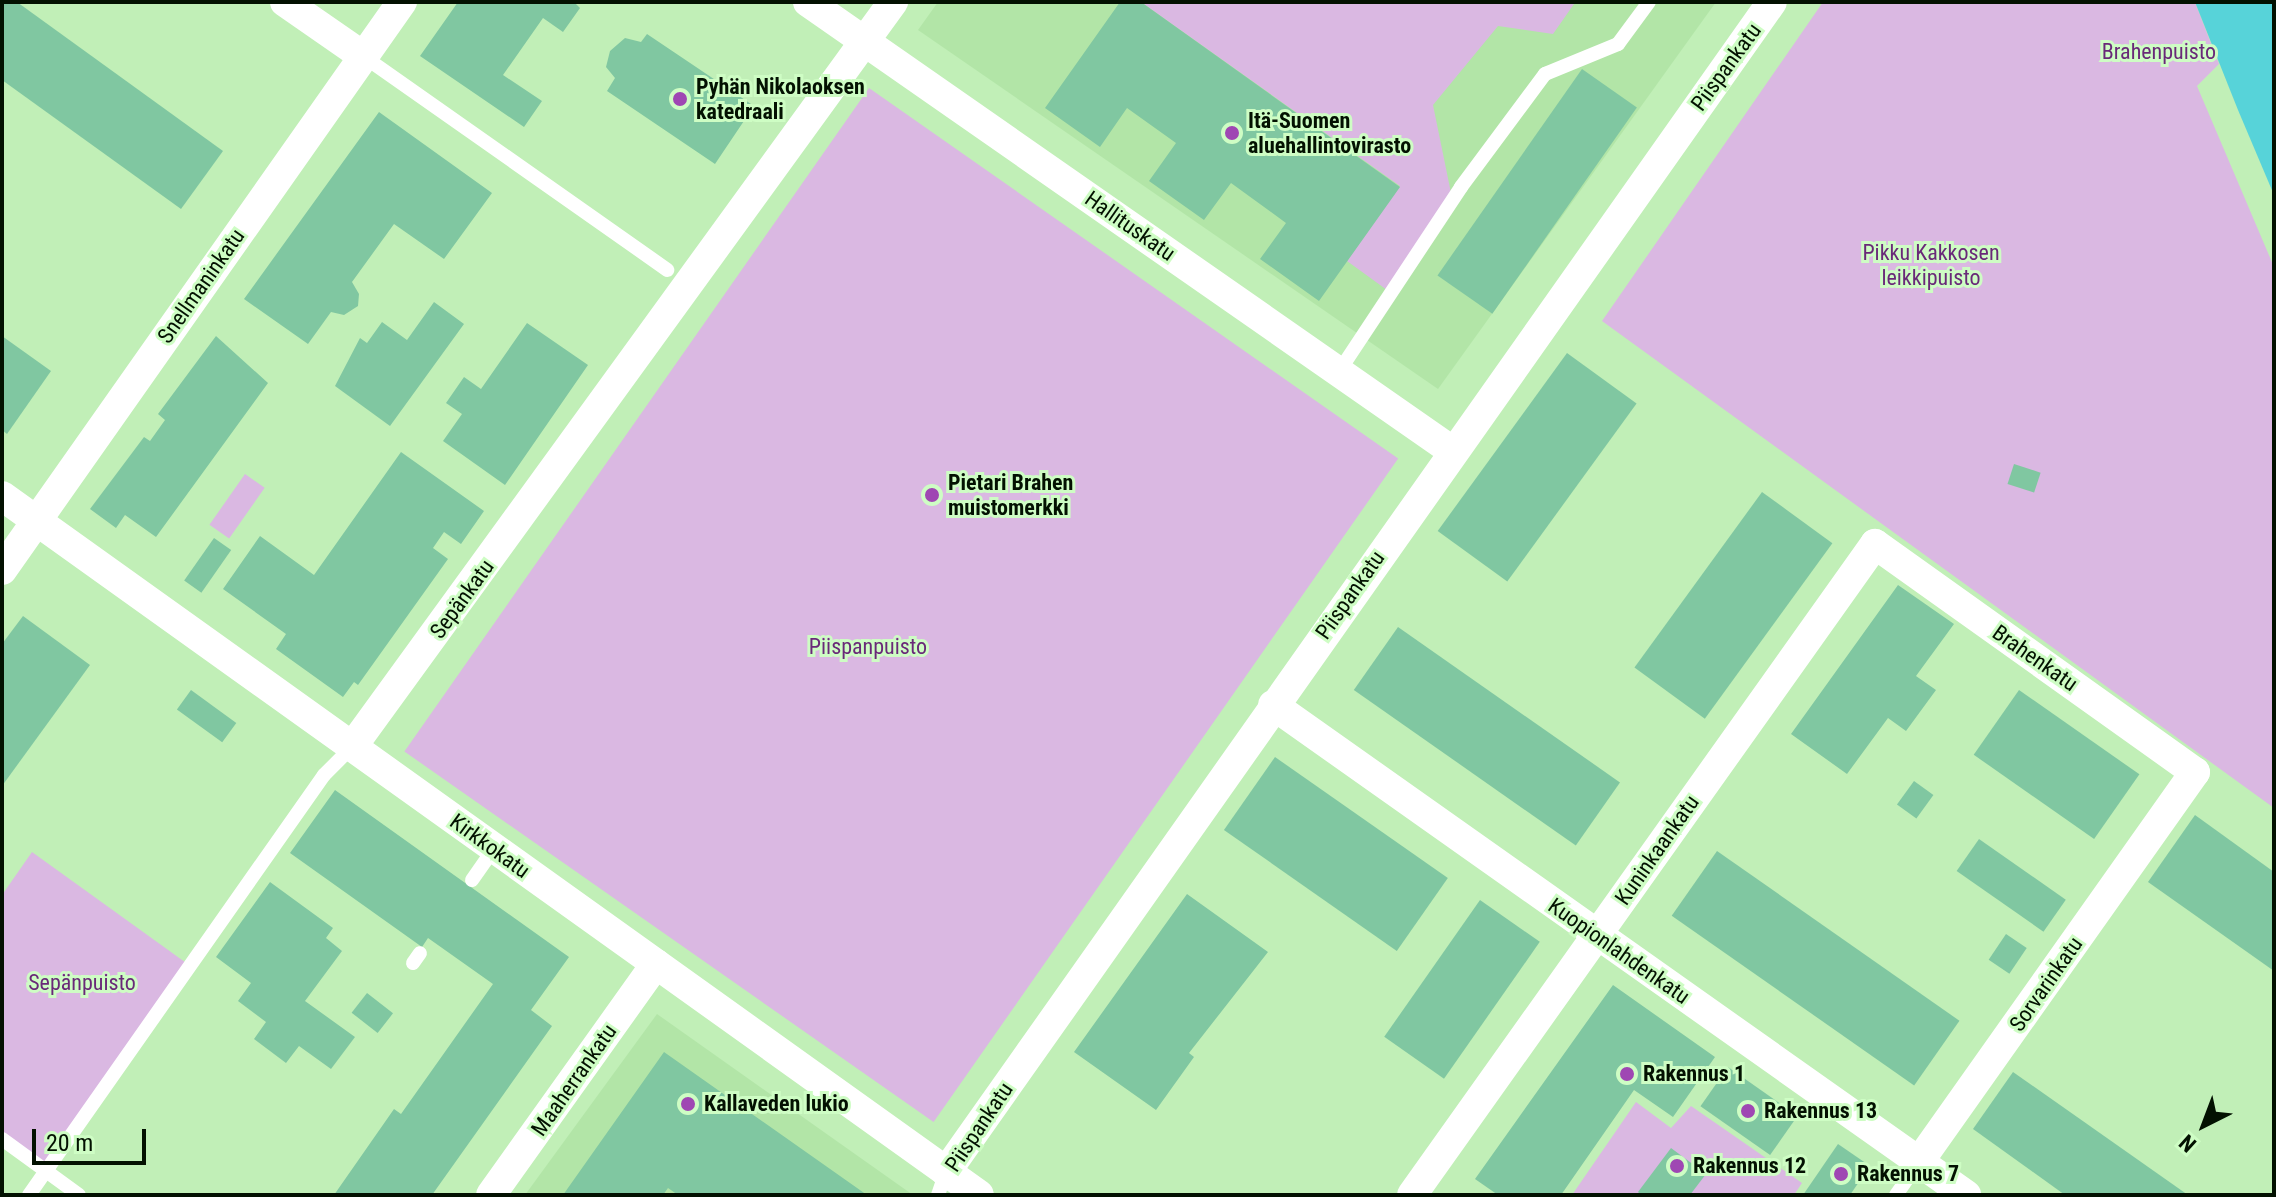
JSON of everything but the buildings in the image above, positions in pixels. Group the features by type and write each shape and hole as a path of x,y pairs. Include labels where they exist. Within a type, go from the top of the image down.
{"street":[{"path":"285,2 363,56"},
{"name":"Snellmaninkatu","path":"2,570 402,2"},
{"name":"Hallituskatu","path":"808,2 1451,450"},
{"name":"Sepänkatu","path":"352,747 893,2"},
{"name":"Piispankatu","path":"942,1184 1451,450 1772,2"},
{"name":"Kirkkokatu","path":"2,496 656,964 942,1184 979,1195"},
{"name":"Brahenkatu","path":"1875,544 2195,772"},
{"name":"Kuninkaankatu","path":"1412,1195 1875,544"},
{"name":"Kuopionlahdenkatu","path":"1273,705 1966,1195"},
{"name":"Sorvarinkatu","path":"1919,1162 2195,772"},
{"name":"Maaherrankatu","path":"491,1195 656,964"}],"lane":[{"path":"1338,373 1461,187 1545,74 1618,44 1649,2"},
{"path":"363,56 667,270"},
{"name":"Sepänkatu","path":"29,1195 324,775 352,747"},
{"path":"472,880 494,849"},
{"path":"2,1139 79,1195"},
{"name":"Sorvarinkatu","path":"1896,1195 1919,1162"}],"shaded area":[{"path":"938,2 1716,2 1438,389 918,30"},
{"name":"Kallaveden lukio","path":"657,1014 913,1195 525,1195"}],"green space":[{"path":"1141,2 1574,4 1553,34 1498,26 1433,105 1451,193 1387,290 1347,261 1400,186"},
{"name":"Pikku Kakkosen leikkipuisto","path":"1823,2 2195,2 2219,64 2197,86 2274,267 2274,808 1602,321"},
{"name":"Piispanpuisto","path":"869,88 1398,459 934,1122 404,752"},
{"path":"245,474 265,488 229,539 209,525"},
{"name":"Sepänpuisto","path":"32,852 189,965 46,1171 2,1139 2,895"},
{"path":"1636,1102 1671,1128 1691,1106 1802,1183 1794,1195 1572,1195"}],"water":[{"path":"2195,2 2274,2 2274,195 2238,110"}],"place":[{"name":"Pyhän Nikolaoksen katedraali","path":"680,99"},
{"name":"Itä-Suomen aluehallintovirasto","path":"1232,133"},
{"name":"Pietari Brahen muistomerkki","path":"932,495"},
{"name":"Rakennus 1","path":"1627,1074"},
{"name":"Kallaveden lukio","path":"688,1104"},
{"name":"Rakennus 13","path":"1748,1111"},
{"name":"Rakennus 12","path":"1677,1166"},
{"name":"Rakennus 7","path":"1841,1174"}],"park label":[{"name":"Brahenpuisto","path":"2159,52"}]}
